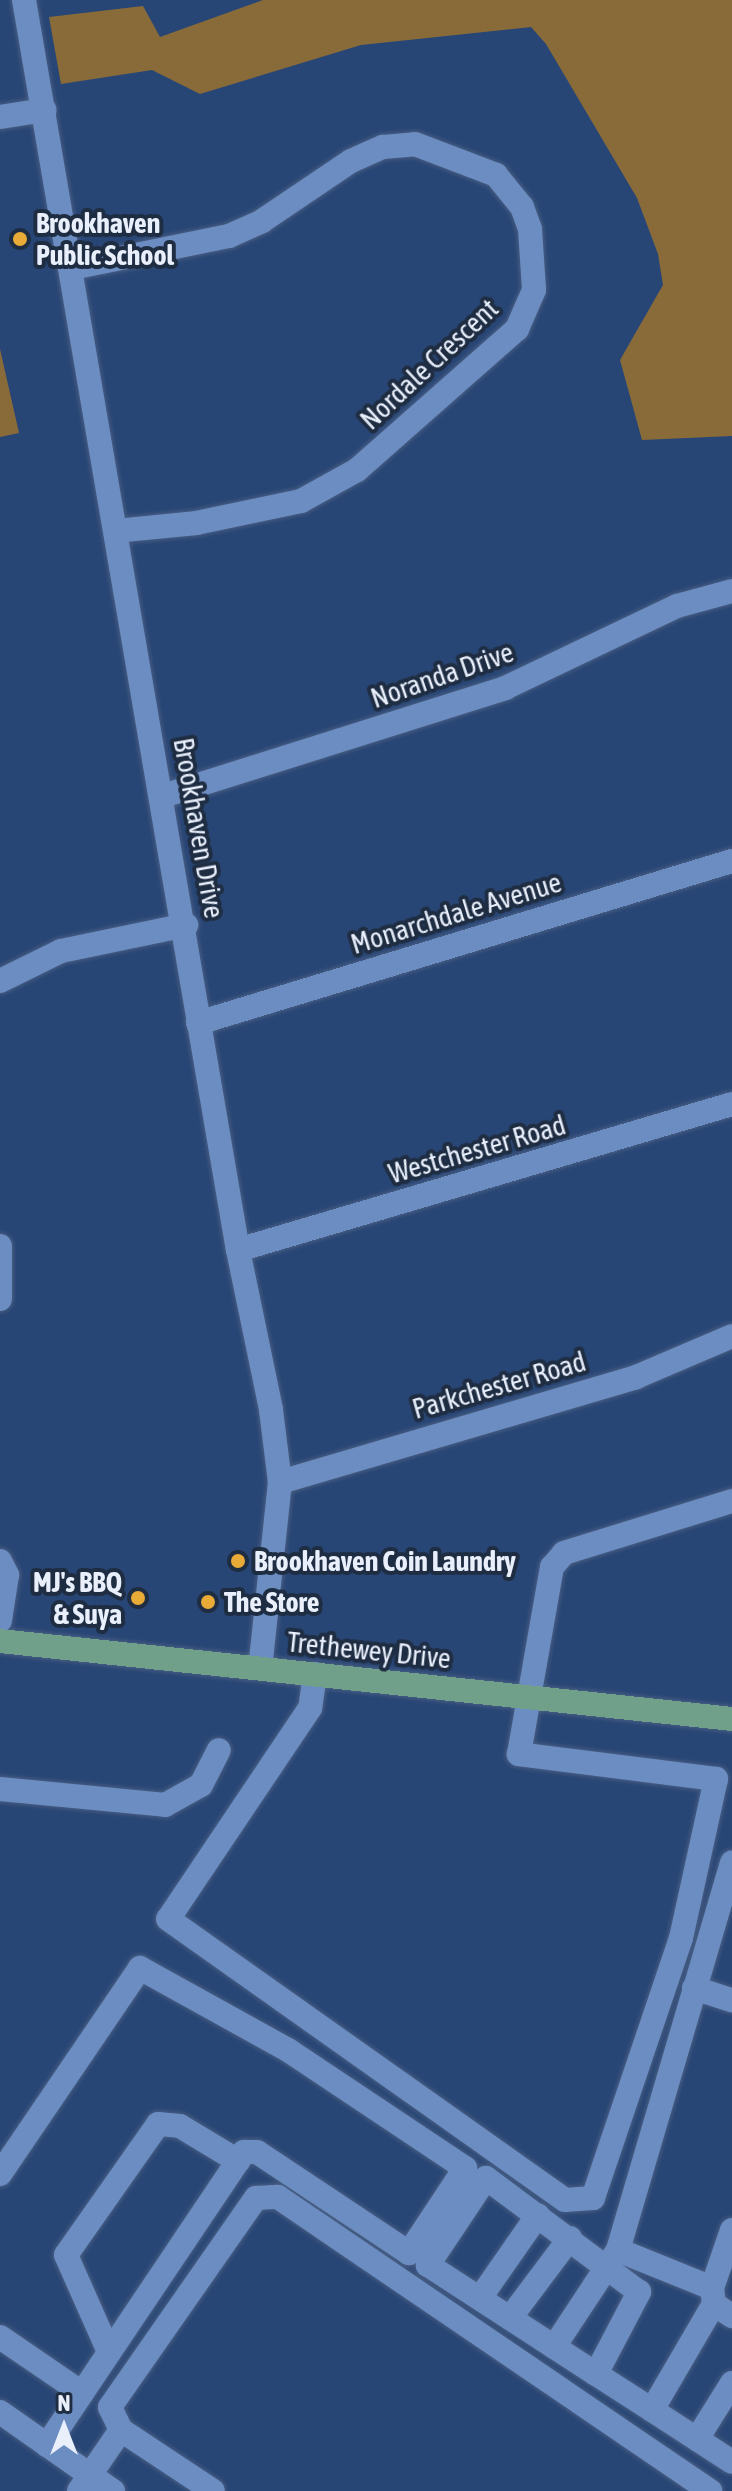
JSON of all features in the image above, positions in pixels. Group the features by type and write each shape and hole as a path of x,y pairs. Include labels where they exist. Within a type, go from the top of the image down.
{"main road":[{"name":"Trethewey Drive","path":"0,1641 732,1719"}],"street":[{"name":"Brookhaven Drive","path":"24,0 186,925 198,1023 238,1250 271,1410 280,1482 260,1668"},
{"path":"0,117 44,110"},
{"name":"Nordale Crescent","path":"72,268 229,236 262,221 351,161 383,147 415,144 496,175 522,207 530,229 534,290 517,329 357,470 301,501 197,523 116,531"},
{"name":"Noranda Drive","path":"163,796 505,688 677,606 732,591"},
{"name":"Monarchdale Avenue","path":"198,1023 732,861"},
{"path":"0,981 61,951 186,925"},
{"name":"Westchester Road","path":"238,1250 732,1104"},
{"path":"0,1246 0,1299"},
{"name":"Parkchester Road","path":"280,1482 636,1377 732,1336"},
{"path":"315,1674 310,1708 168,1919 565,2200 577,2202 593,2198 681,1938 716,1779 519,1754 552,1567 564,1553 732,1501"},
{"path":"0,1561 7,1575 0,1620"},
{"path":"0,1789 165,1805 201,1785 219,1750"},
{"path":"554,2347 614,2258 732,1862"},
{"path":"0,2174 140,1968 288,2050 465,2168 409,2253 257,2152 244,2152 47,2445"},
{"path":"694,1988 732,2000"},
{"path":"109,2352 66,2255 158,2124 180,2126 238,2161"},
{"path":"719,2303 570,2238 486,2178 428,2265 732,2462"},
{"path":"213,2491 121,2430 110,2407 256,2198 278,2197 697,2488"},
{"path":"480,2298 538,2215"},
{"path":"652,2410 719,2303 732,2230"},
{"path":"510,2318 570,2238"},
{"path":"596,2374 639,2300 639,2292 614,2258"},
{"path":"0,2337 82,2393"},
{"path":"697,2439 732,2383"},
{"path":"3,2419 47,2445 84,2483 113,2491"},
{"path":"84,2483 121,2430"}],"shaded area":[{"path":"263,0 732,0 732,436 642,440 620,360 663,285 658,254 637,198 546,44 531,27 361,45 200,94 152,70 61,84 49,17 143,6 160,37"},
{"path":"0,349 19,433 0,437"}],"place":[{"name":"Brookhaven Public School","path":"20,239"},
{"name":"Brookhaven Coin Laundry","path":"238,1561"},
{"name":"MJ's BBQ & Suya","path":"138,1598"},
{"name":"The Store","path":"208,1602"}]}
